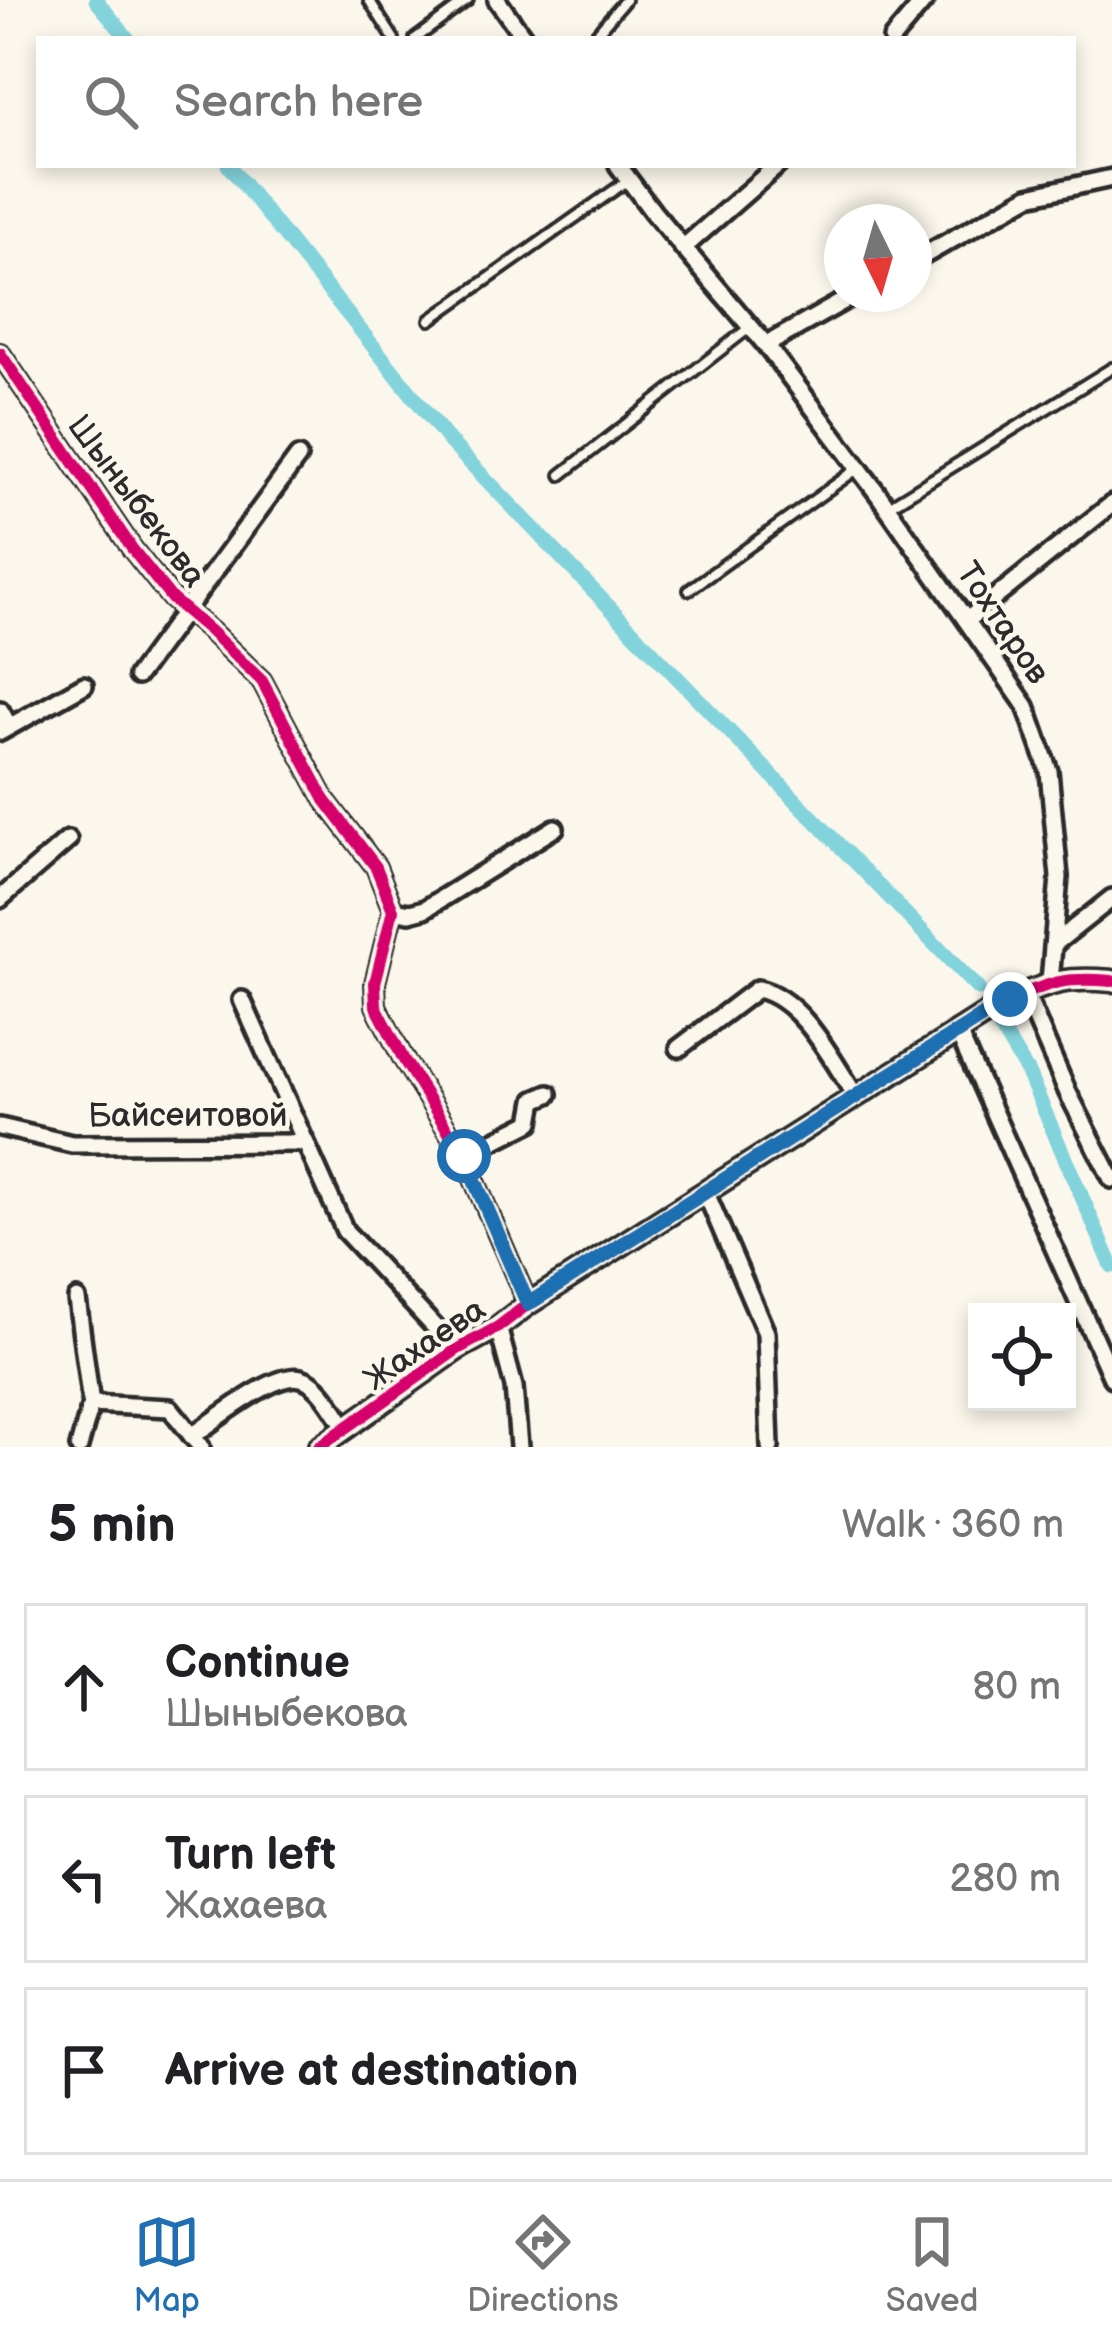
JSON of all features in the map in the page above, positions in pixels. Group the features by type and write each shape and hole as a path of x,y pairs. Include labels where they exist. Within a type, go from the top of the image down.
{"street":[{"path":"497,0 523,36"},
{"path":"895,36 925,0"},
{"name":"Тохтаров","path":"619,168 766,345 1026,706 1049,771 1059,877 1050,982"},
{"path":"683,248 775,168"},
{"path":"932,251 1029,196 1112,178"},
{"path":"766,345 824,312"},
{"name":"Шыныбекова","path":"0,353 172,599 262,681 325,800 376,867 393,910"},
{"path":"137,676 298,457"},
{"path":"968,620 1112,504"},
{"path":"0,710 5,729 84,685"},
{"path":"528,1304 464,1156 376,1006 375,983 393,910 424,909 555,828"},
{"path":"0,899 68,840"},
{"path":"1054,944 1112,898"},
{"path":"1050,982 1112,981"},
{"name":"Жахаева","path":"319,1447 456,1349 498,1327 960,1029 1050,982"},
{"path":"679,1048 758,989 774,992 824,1046 856,1096"},
{"path":"1017,996 1112,1179"},
{"name":"Байсеитовой","path":"242,1000 345,1231 456,1349"},
{"path":"960,1029 1112,1378"},
{"path":"464,1156 531,1122 536,1100 549,1094"},
{"name":"Байсеитовой","path":"0,1127 72,1144 306,1143"},
{"path":"706,1193 766,1333 770,1447"},
{"path":"76,1300 91,1404 80,1447"},
{"path":"498,1327 514,1387 518,1447"},
{"path":"91,1404 170,1408 197,1441 279,1379 302,1378 320,1390 346,1428"}],"lane":[{"path":"369,0 392,36"},
{"path":"419,36 468,0"},
{"path":"595,36 625,0"},
{"path":"430,320 628,180"},
{"path":"561,475 750,327"},
{"path":"887,507 1112,368"},
{"path":"689,590 859,468"}],"waterway":[{"path":"96,0 126,36"},
{"path":"230,168 450,442 978,989"},
{"path":"998,1024 1028,1073 1112,1266"}],"cycle path":[{"path":"0,353 133,550 172,599 262,681 325,800 376,867 393,910 375,983 376,1006 464,1156 528,1304"},
{"path":"319,1447 456,1350 1010,999 1059,982 1112,981"}],"route":[{"path":"464,1156 528,1304 1010,999"}]}
